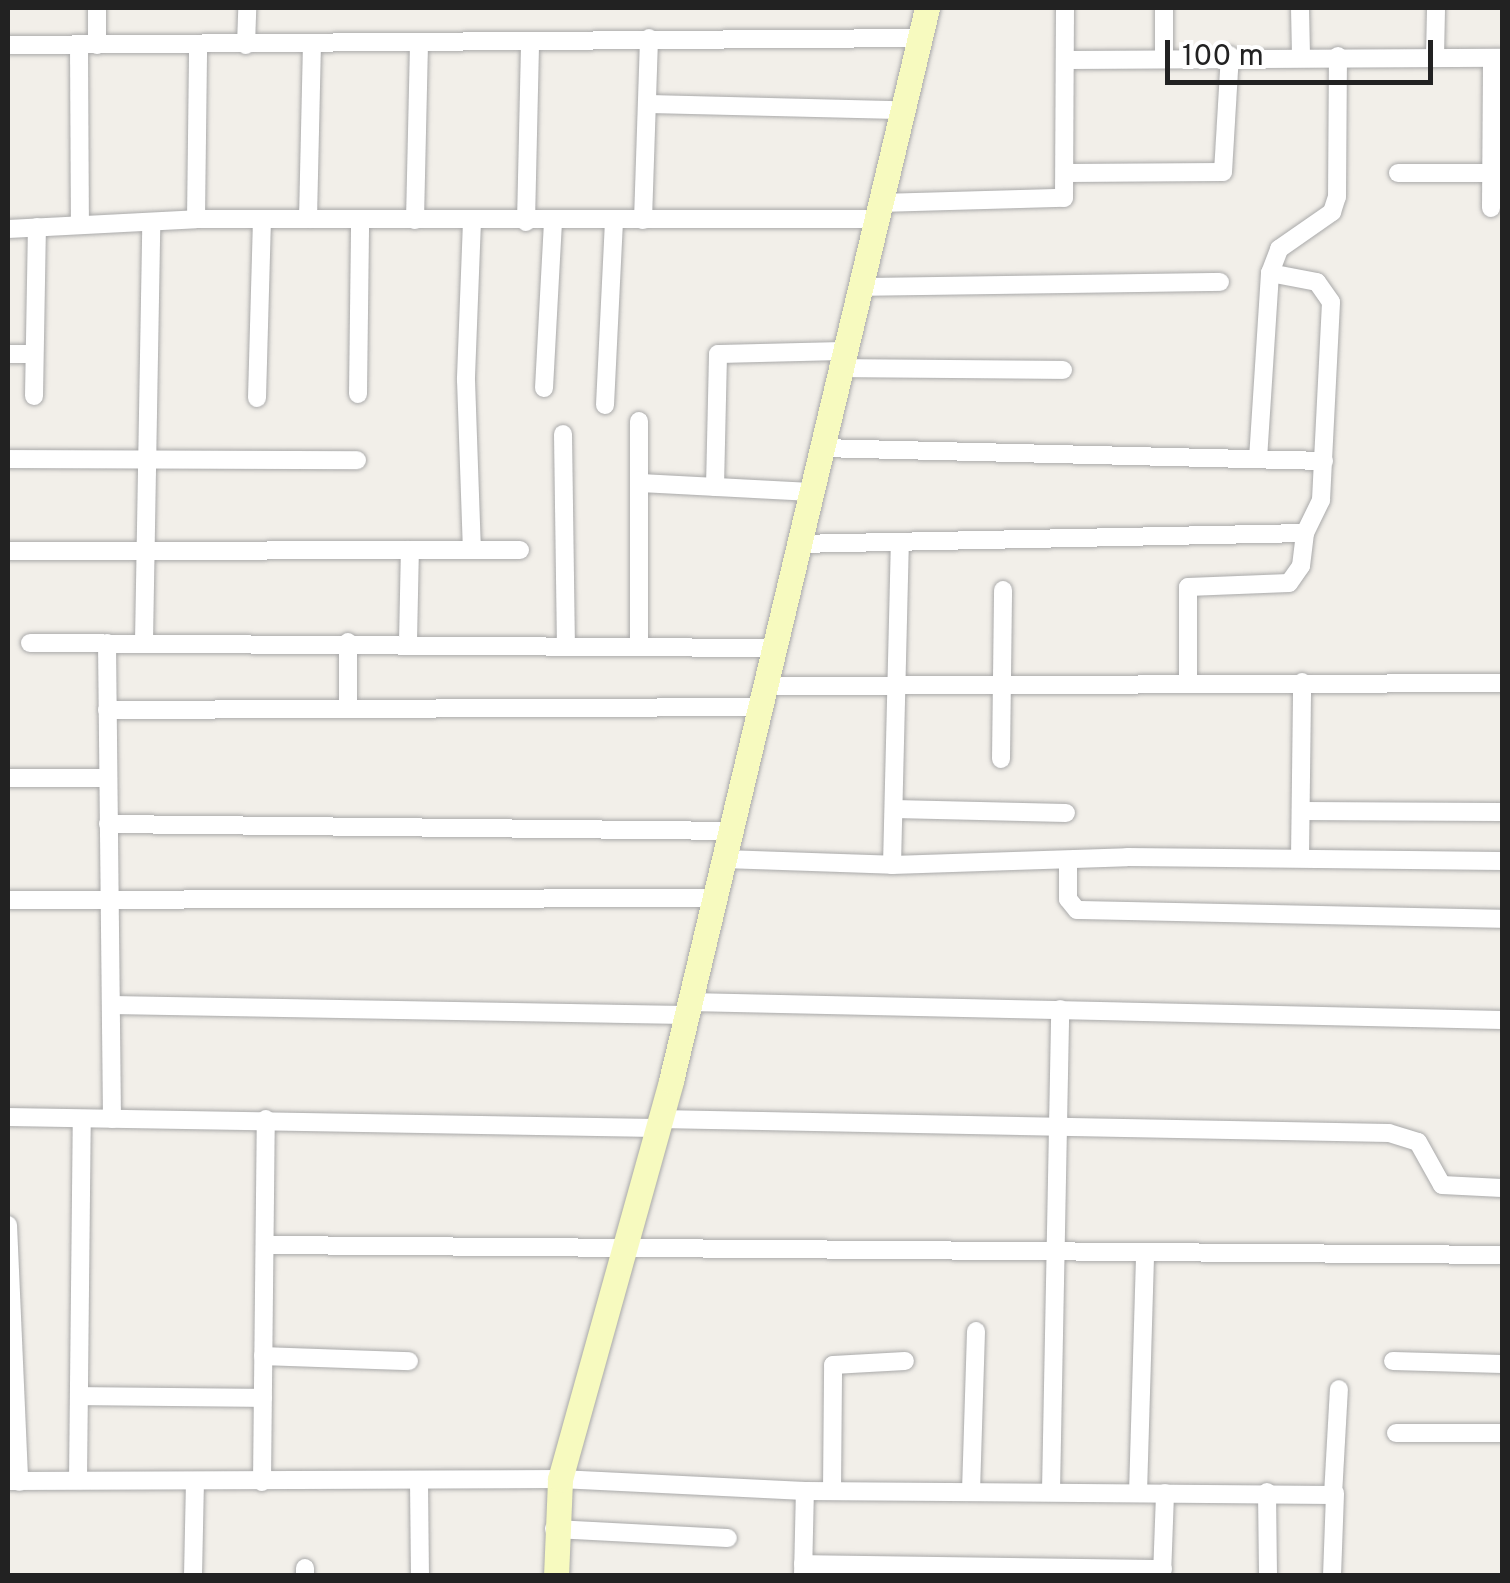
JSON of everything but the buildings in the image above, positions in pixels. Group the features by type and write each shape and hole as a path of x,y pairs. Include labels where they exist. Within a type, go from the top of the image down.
{"street":[{"path":"80,224 88,46 97,8"},
{"path":"246,46 247,8"},
{"path":"556,1576 554,1528 560,1478 624,1252 732,831 840,359 928,8"},
{"path":"8,229 196,219 553,223 1060,200 1066,174 1065,8"},
{"path":"1164,8 1164,56"},
{"path":"1300,8 1301,55"},
{"path":"1435,58 1436,8"},
{"path":"8,45 530,46 649,38 918,38"},
{"path":"642,220 649,38"},
{"path":"196,219 198,46"},
{"path":"308,219 312,46"},
{"path":"415,220 419,46"},
{"path":"526,222 530,46"},
{"path":"1066,60 1230,55 1497,58 1491,208"},
{"path":"1066,174 1223,172 1230,55"},
{"path":"1258,459 1270,273 1279,249 1332,212 1337,197 1338,56"},
{"path":"648,104 900,110"},
{"path":"1398,173 1491,173"},
{"path":"358,394 360,219"},
{"path":"256,398 262,220"},
{"path":"472,221 466,380 472,550"},
{"path":"605,405 614,221"},
{"path":"144,642 151,222"},
{"path":"544,388 553,223"},
{"path":"34,396 37,228"},
{"path":"1188,682 1188,587 1289,583 1300,566 1305,533 1322,500 1331,302 1317,282 1270,273"},
{"path":"860,287 1220,282"},
{"path":"8,354 34,354"},
{"path":"715,487 718,354 1063,370"},
{"path":"639,421 639,645"},
{"path":"562,434 566,644"},
{"path":"821,448 1324,461"},
{"path":"8,459 357,460"},
{"path":"640,483 812,492"},
{"path":"797,544 1305,533"},
{"path":"892,865 900,543"},
{"path":"408,642 410,550"},
{"path":"8,551 520,550"},
{"path":"1001,759 1003,590"},
{"path":"348,642 348,708"},
{"path":"30,644 408,642 774,648"},
{"path":"107,643 112,1119"},
{"path":"1300,858 1302,682"},
{"path":"107,710 348,708 763,696 897,684 1502,683"},
{"path":"8,778 108,778"},
{"path":"894,809 1066,813"},
{"path":"1301,811 1502,812"},
{"path":"108,824 732,831"},
{"path":"724,858 892,865 1300,858 1502,861"},
{"path":"1068,860 1068,898 1077,910 1502,919"},
{"path":"8,900 109,895 715,898"},
{"path":"112,1006 1060,1010 1502,1020"},
{"path":"1050,1492 1058,1255 1060,1010"},
{"path":"8,1117 657,1124 1060,1123 1389,1132 1418,1142 1442,1185 1502,1188"},
{"path":"78,1480 82,1118"},
{"path":"262,1482 266,1120"},
{"path":"8,1225 13,1482 560,1478 805,1492 1334,1493"},
{"path":"266,1245 624,1252 1502,1255"},
{"path":"1138,1493 1145,1253"},
{"path":"971,1491 976,1331"},
{"path":"263,1356 409,1362"},
{"path":"832,1492 832,1365 905,1361"},
{"path":"1392,1362 1502,1364"},
{"path":"1332,1576 1339,1390"},
{"path":"80,1396 263,1398"},
{"path":"1396,1433 1502,1432"},
{"path":"420,1482 420,1576"},
{"path":"192,1576 195,1483"},
{"path":"805,1492 803,1570 1163,1572 1165,1493"},
{"path":"1267,1492 1268,1576"},
{"path":"554,1528 728,1538"}]}
